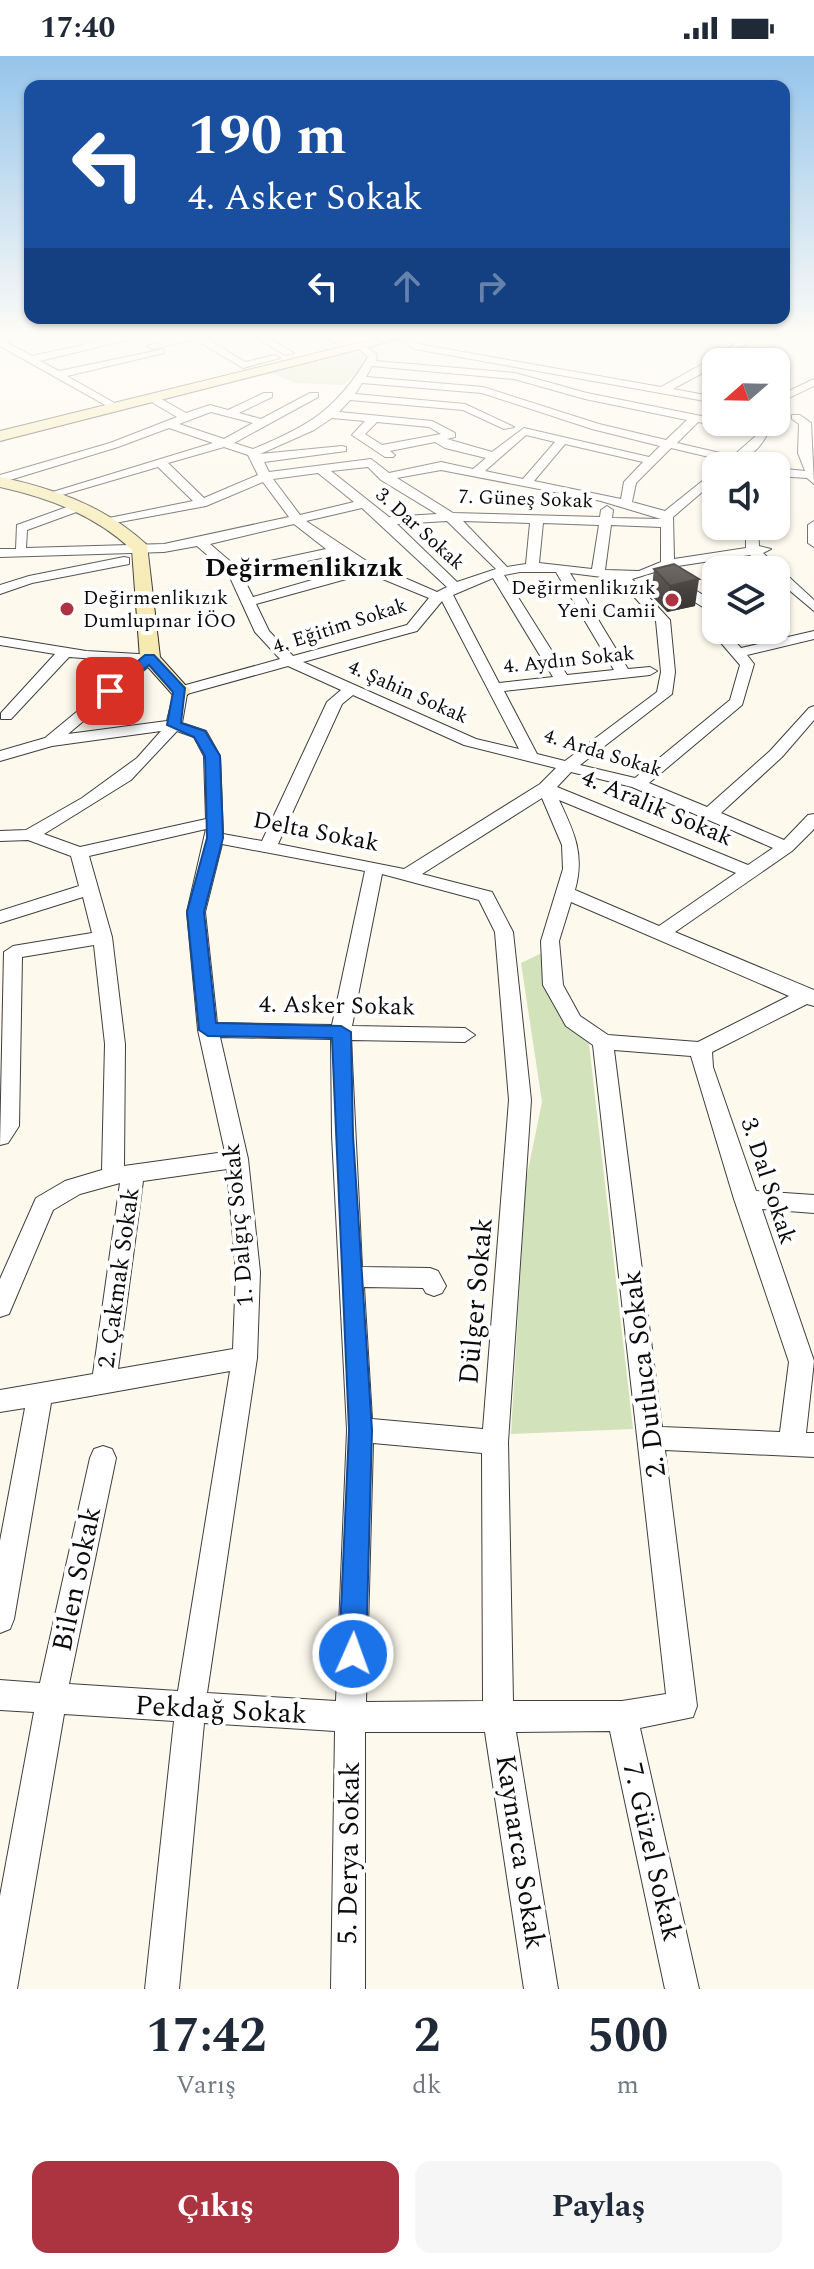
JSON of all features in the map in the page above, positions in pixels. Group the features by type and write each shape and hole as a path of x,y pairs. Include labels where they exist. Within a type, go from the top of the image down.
{"street":[{"path":"0,436 38,426"},
{"path":"3,483 168,426"},
{"path":"175,426 254,456 342,449"},
{"path":"52,494 162,464 225,443 258,426"},
{"path":"254,456 315,426"},
{"path":"367,426 358,435 386,452"},
{"path":"434,426 449,446 497,457"},
{"path":"543,435 557,426"},
{"path":"598,426 702,454"},
{"path":"626,504 630,482 687,426"},
{"path":"790,474 813,477 804,453 805,426"},
{"path":"474,474 524,431 653,461"},
{"path":"746,452 763,436"},
{"path":"108,522 240,492 265,476 371,463 386,452 444,437"},
{"path":"526,483 561,441"},
{"path":"254,456 297,520 334,551 366,569 447,593"},
{"path":"371,463 408,495 449,517 489,550 562,680"},
{"path":"162,464 202,503"},
{"path":"385,477 441,466 626,504 666,520"},
{"name":"3. Dar Sokak","path":"320,469 386,521 447,593"},
{"path":"3,483 52,494 108,522 138,550 150,658 180,691 174,725 103,795 30,835"},
{"path":"702,487 666,520 662,568 702,597"},
{"path":"532,567 546,502"},
{"path":"0,553 138,550 200,542 362,504"},
{"path":"21,546 21,528 78,507"},
{"path":"598,574 608,516"},
{"name":"7. Güneş Sokak","path":"386,521 449,517 542,519 608,516 666,520"},
{"path":"813,542 814,525"},
{"path":"756,540 764,556"},
{"name":"4. Şahin Sokak","path":"200,542 235,573 246,603 268,644 293,663 470,742 532,759"},
{"path":"0,546 138,550"},
{"path":"4,587 113,562 138,550"},
{"name":"4. Eğitim Sokak","path":"180,691 293,663 412,628 447,593 500,573 532,567 622,576 759,550"},
{"path":"235,573 334,551"},
{"path":"560,568 624,674"},
{"path":"246,603 366,569"},
{"name":"Delta Sokak","path":"407,875 546,788 568,766 664,694 668,672 663,620 622,576"},
{"path":"790,585 814,607"},
{"path":"790,592 797,591"},
{"name":"4. Arda Sokak","path":"447,593 492,688 532,759 638,784 786,847"},
{"path":"737,653 814,635"},
{"path":"0,641 65,652 150,658"},
{"path":"638,784 737,702 747,664 730,644"},
{"path":"0,756 13,727 65,652"},
{"path":"50,741 150,658"},
{"name":"4. Aydın Sokak","path":"492,688 650,671"},
{"path":"726,679 744,682"},
{"path":"269,846 335,702 352,689"},
{"path":"711,813 776,754 814,711"},
{"path":"13,727 50,741 174,725"},
{"name":"1. Dalgıç Sokak","path":"162,1989 190,1709 245,1358 248,1272 237,1159 208,1030 196,912 214,830 212,756 200,734 174,725"},
{"path":"546,788 571,845 572,869 550,941 553,985 573,1021 603,1042 701,1049 810,997"},
{"name":"4. Aralık Sokak","path":"546,788 749,872"},
{"path":"661,933 786,847 814,819"},
{"path":"0,836 30,835 79,853 214,830"},
{"name":"Delta Sokak","path":"214,830 269,846 375,867 486,896"},
{"name":"2. Çakmak Sokak","path":"79,853 103,937 115,1044 123,1174 104,1383"},
{"name":"5. Derya Sokak","path":"348,1989 350,1717 360,1430 341,1032 375,867"},
{"path":"0,917 89,889"},
{"path":"564,892 810,997"},
{"name":"Dülger Sokak","path":"486,896 504,932 520,1100 495,1442 498,1715"},
{"path":"0,1137 8,1126 13,952 103,937"},
{"name":"4. Asker Sokak","path":"208,1030 465,1035"},
{"name":"2. Dutluca Sokak","path":"603,1042 682,1706"},
{"name":"3. Dal Sokak","path":"701,1049 703,1067 745,1199 808,1362 803,1444"},
{"name":"2. Çakmak Sokak","path":"2,1297 44,1204 73,1187 123,1174 237,1159"},
{"path":"745,1199 814,1204"},
{"path":"353,1277 433,1279"},
{"path":"0,1401 245,1358"},
{"path":"0,1619 40,1394"},
{"path":"360,1430 495,1442"},
{"path":"652,1438 803,1444"},
{"name":"Bilen Sokak","path":"0,1989 51,1700 103,1458"},
{"name":"Pekdağ Sokak","path":"0,1695 350,1717 622,1716 682,1706"},
{"name":"Kaynarca Sokak","path":"498,1715 541,1989"},
{"name":"7. Güzel Sokak","path":"622,1716 682,1989"}],"green space":[{"path":"544,952 561,1015 589,1044 633,1429 511,1434 526,1180 542,1102 521,963"}],"building":[{"path":"674,564 699,579 670,586 654,569"}],"place":[{"name":"Değirmenlikızık Yeni Camii","path":"672,600"},
{"name":"Değirmenlikızık Dumlupınar İÖO","path":"67,609"}],"district":[{"name":"Değirmenlikızık","path":"304,568"}],"route":[{"path":"110,691 150,658 180,691 174,725 200,734 212,756 215,838 196,912 208,1030 341,1032 343,1135 360,1430 353,1654"}]}
